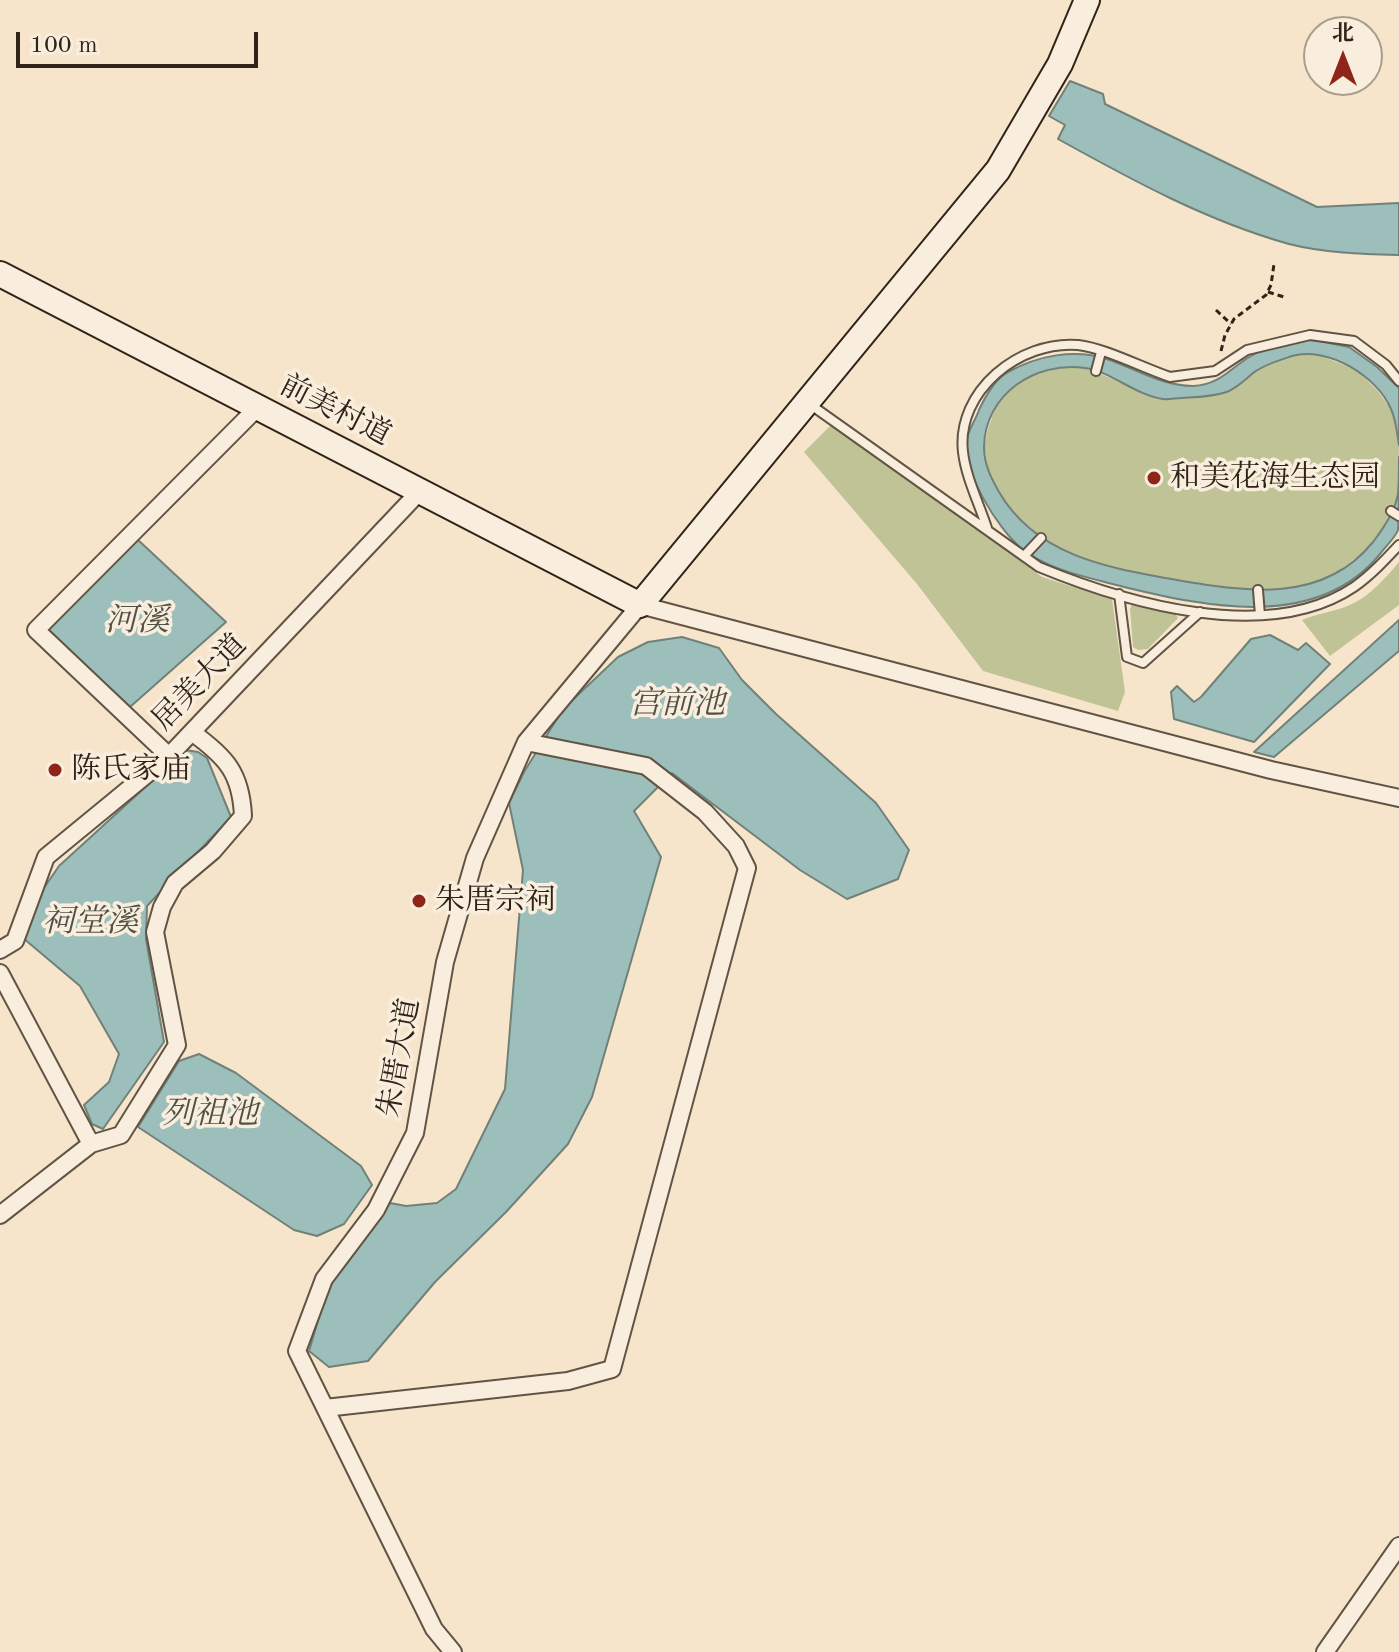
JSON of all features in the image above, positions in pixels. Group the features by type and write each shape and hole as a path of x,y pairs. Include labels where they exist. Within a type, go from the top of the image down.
{"street":[{"path":"1087,0 1060,64 998,170 640,605 1271,770 1399,798"},
{"name":"前美村道","path":"1,278 640,605"},
{"path":"169,756 36,630 258,407"},
{"name":"居美大道","path":"0,950 15,941 46,857 193,733 420,491"},
{"name":"朱厝大道","path":"453,1652 434,1629 297,1351 324,1279 376,1210 415,1133 450,947 475,858 526,742 640,605"},
{"path":"0,1215 91,1144 121,1135 177,1045 155,932 162,907 175,883 213,851 243,816 242,793 229,766 219,752 193,733"},
{"path":"325,1408 568,1381 612,1369 747,868 736,846 705,812 646,766 526,742"},
{"path":"0,973 91,1144"},
{"path":"1325,1652 1399,1546"}],"lane":[{"path":"987,528 966,471 962,449 964,426 973,403 989,380 1007,363 1026,354 1052,347 1078,345 1170,377 1186,377 1215,371 1247,350 1310,335 1354,341 1386,365 1399,381"},
{"path":"1096,371 1101,352"},
{"path":"807,402 1039,567 1077,583 1119,594 1200,612 1272,615 1315,605 1352,588 1399,545"},
{"path":"1024,556 1041,538"},
{"path":"1258,590 1260,615"},
{"path":"1119,594 1127,657 1143,663 1200,612"}],"path":[{"path":"1220,356 1231,324 1268,292 1274,264"},
{"path":"1268,292 1284,297"},
{"path":"1216,310 1231,324"}],"green space":[{"path":"1316,354 1357,370 1377,390 1391,409 1399,445 1398,496 1382,529 1364,552 1327,579 1282,590 1235,590 1109,568 1062,550 1031,532 1008,506 989,474 984,447 997,403 1023,378 1060,368 1085,368 1163,399 1197,397 1226,392 1244,382 1255,371 1294,355"},
{"path":"831,425 1042,577 1112,599 1125,692 1118,711 983,671 917,584 804,452"},
{"path":"1399,562 1399,605 1330,656 1302,620 1361,599"},
{"path":"1133,601 1173,611 1178,618 1148,649 1133,647 1130,609"}],"water":[{"path":"1070,81 1103,94 1105,104 1317,207 1399,203 1399,255 1302,247 1259,235 1170,198 1114,169 1058,139 1065,125 1049,116"},
{"path":"1309,339 1349,347 1399,388 1399,445 1391,409 1375,385 1350,366 1321,355 1306,354 1267,365 1224,393 1170,399 1153,397 1095,370 1066,367 1048,370 1016,385 1003,397 993,411 987,428 984,453 993,481 1015,514 1054,545 1077,556 1126,570 1256,590 1307,584 1331,576 1353,562 1377,537 1394,506 1398,494 1399,457 1397,533 1354,578 1325,594 1293,604 1225,606 1156,594 1071,573 1033,557 1012,540 992,514 975,482 967,451 968,435 991,389 1003,375 1019,366 1056,355 1082,354 1107,359 1171,383 1193,386 1218,379 1257,353"},
{"name":"河溪","path":"137,539 226,622 130,707 45,629"},
{"path":"1399,620 1399,651 1274,757 1254,752"},
{"path":"1270,635 1298,650 1306,643 1330,664 1254,742 1174,719 1171,692 1177,686 1194,702 1251,639"},
{"name":"宫前池","path":"682,637 719,648 742,680 776,714 876,803 909,850 898,879 847,899 800,870 672,773 634,811 661,857 592,1097 568,1144 506,1212 435,1282 368,1361 329,1367 309,1351 329,1283 390,1203 406,1206 437,1203 456,1189 505,1089 523,870 509,803 524,772 563,709 618,657 648,642"},
{"name":"祠堂溪","path":"186,750 198,752 207,758 231,817 147,906 146,939 164,1042 103,1129 92,1124 84,1105 109,1082 119,1054 80,986 23,938 44,888 59,866"},
{"name":"列祖池","path":"199,1054 236,1073 361,1166 372,1185 344,1224 317,1236 294,1230 138,1127 179,1061"}],"place":[{"name":"和美花海生态园","path":"1154,478"},
{"name":"陈氏家庙","path":"55,770"},
{"name":"朱厝宗祠","path":"419,901"}]}
